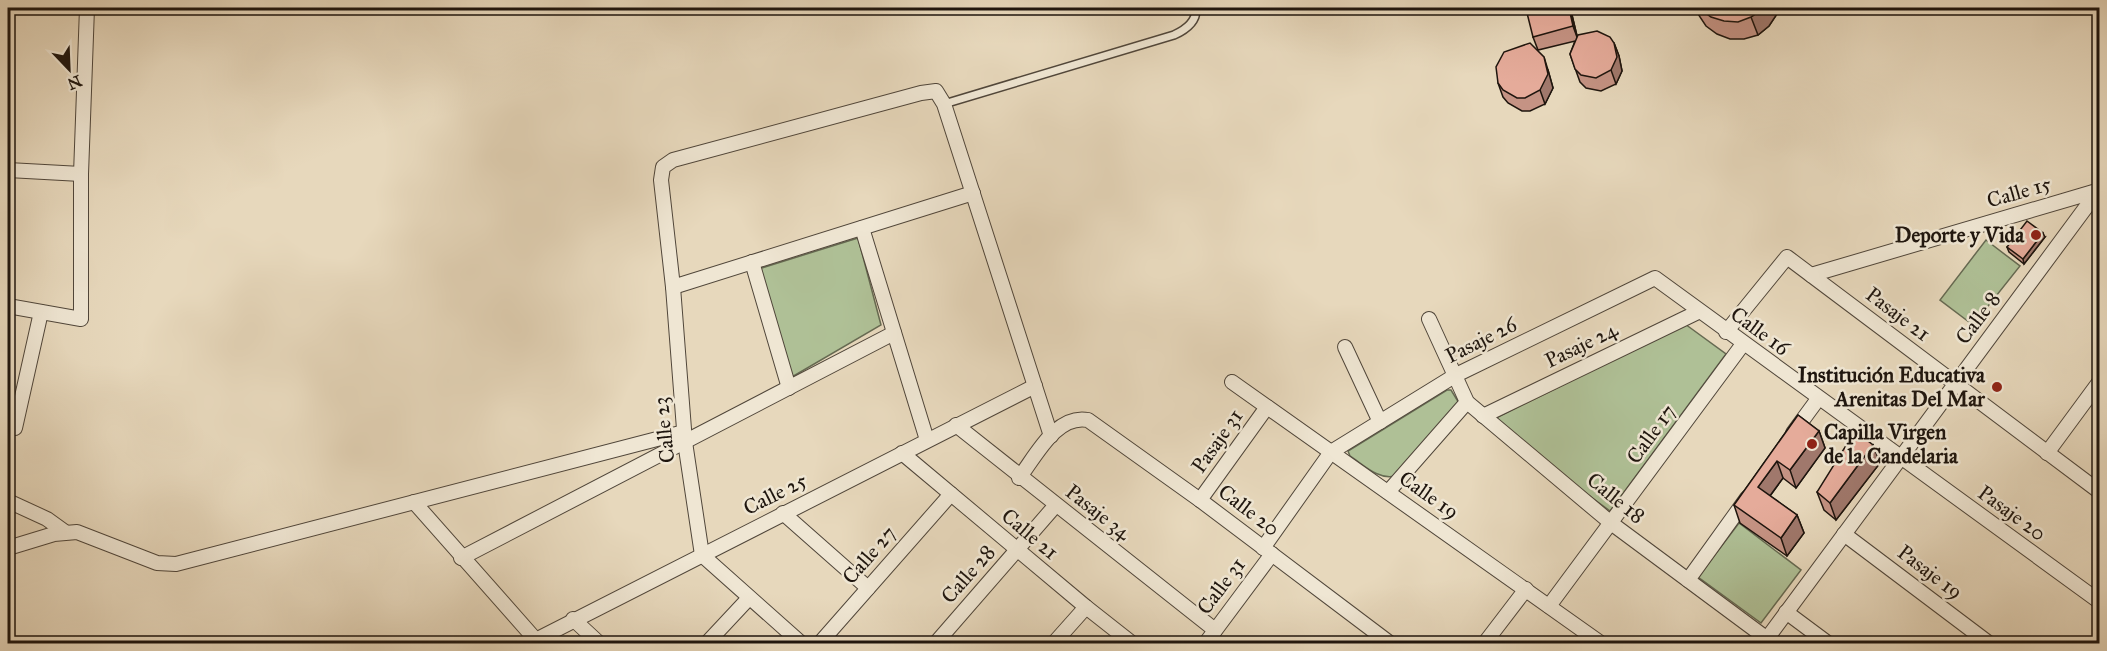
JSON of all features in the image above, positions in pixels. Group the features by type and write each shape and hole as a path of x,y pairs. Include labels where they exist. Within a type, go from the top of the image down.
{"street":[{"path":"8,306 81,319 81,174 87,8"},
{"name":"Calle 23","path":"702,555 684,437 673,287 661,180 663,167 673,160 921,93 936,91 944,104"},
{"path":"944,104 1051,436 1019,478"},
{"path":"8,170 81,174"},
{"name":"Calle 15","path":"1811,275 2099,190"},
{"name":"Calle 8","path":"1764,641 2099,190"},
{"path":"673,287 973,193"},
{"path":"862,228 927,440"},
{"name":"Pasaje 21","path":"1726,332 1787,257 2100,492"},
{"path":"752,262 789,388"},
{"name":"Calle 16","path":"1655,278 1698,312 1900,458"},
{"name":"Pasaje 26","path":"1331,452 1456,375 1655,278"},
{"path":"15,428 41,312"},
{"name":"Pasaje 24","path":"1483,416 1698,312"},
{"name":"Calle 18","path":"1429,318 1467,402 1611,523 1688,580 1764,641"},
{"path":"461,558 684,437 789,388 894,333"},
{"name":"Calle 17","path":"1550,606 1743,344"},
{"path":"1345,347 1380,422"},
{"path":"2047,453 2100,381"},
{"name":"Calle 19","path":"1232,382 1602,644"},
{"name":"Calle 25","path":"531,641 1035,386"},
{"path":"1784,446 1818,399"},
{"path":"1388,492 1467,402"},
{"name":"Pasaje 31","path":"1200,500 1267,406"},
{"name":"Calle 20","path":"1051,436 1065,422 1077,418 1088,420 1200,500 1391,644"},
{"name":"Pasaje 34","path":"956,425 1019,478 1215,630"},
{"path":"8,548 65,532 77,532 157,563 176,564 414,502 684,437"},
{"name":"Calle 31","path":"1205,644 1331,452"},
{"name":"Calle 21","path":"902,453 1086,608 1133,644"},
{"name":"Pasaje 20","path":"1900,458 2100,602"},
{"path":"1688,580 1756,484"},
{"name":"Calle 27","path":"819,644 951,494"},
{"path":"8,501 47,519 65,532"},
{"path":"414,502 531,641"},
{"name":"Calle 28","path":"935,644 1055,506"},
{"path":"783,513 868,588"},
{"name":"Pasaje 19","path":"1844,534 1990,644"},
{"path":"702,555 802,644"},
{"path":"1484,644 1526,590"},
{"path":"706,644 749,598"},
{"path":"1053,644 1086,608"},
{"path":"1786,612 1829,644"},
{"path":"573,620 600,644"}],"lane":[{"path":"944,104 1174,35 1185,30 1193,21 1196,8"}],"green space":[{"path":"858,238 881,325 785,381 752,271"},
{"path":"1986,240 2020,266 1973,325 1940,300"},
{"path":"1685,324 1726,354 1610,511 1488,422"},
{"path":"1447,390 1451,390 1459,403 1395,476 1377,474 1350,456 1348,451"},
{"path":"1739,523 1801,570 1761,623 1698,577"}],"building":[{"path":"1546,8 1569,8 1573,26 1533,37 1527,13"},
{"path":"1699,8 1764,8 1738,22 1711,17"},
{"path":"1597,31 1610,37 1617,57 1611,70 1596,78 1581,75 1575,69 1570,54 1578,35"},
{"path":"1530,43 1544,57 1548,74 1540,90 1525,98 1517,98 1503,90 1498,83 1496,67 1504,52"},
{"path":"2027,221 2043,233 2023,259 2007,247"},
{"path":"1798,415 1819,431 1790,470 1777,461 1758,487 1797,515 1781,538 1734,505"},
{"path":"1855,431 1873,445 1830,503 1817,492"}],"place":[{"name":"Deporte y Vida","path":"2036,235"},
{"name":"Institución Educativa Arenitas Del Mar","path":"1997,387"},
{"name":"Capilla Virgen de la Candelaria","path":"1812,444"}]}
